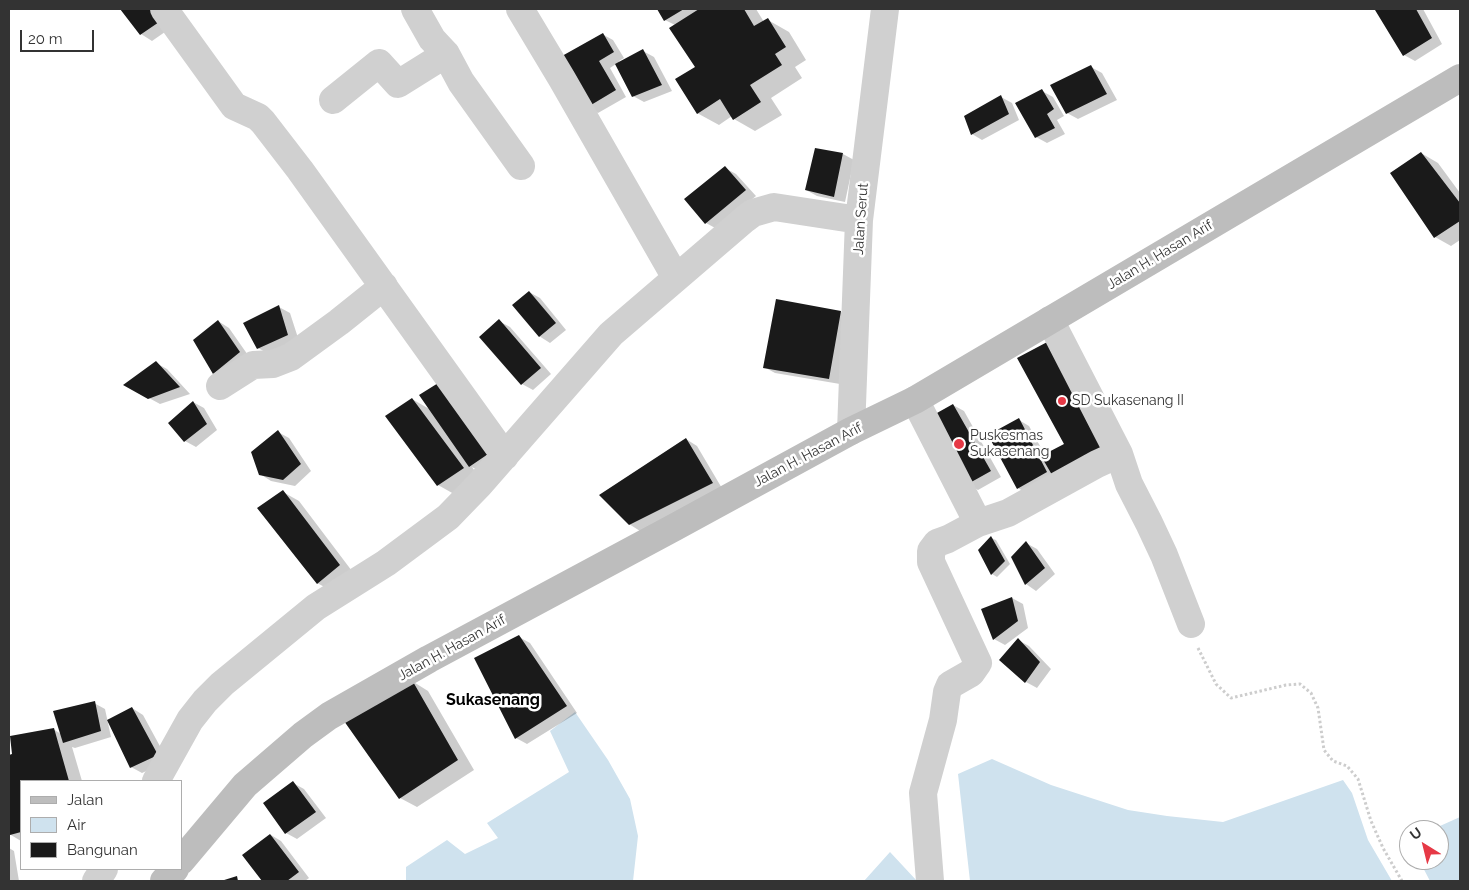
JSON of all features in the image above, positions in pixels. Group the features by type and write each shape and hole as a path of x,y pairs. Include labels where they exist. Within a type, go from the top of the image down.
{"main road":[{"name":"Jalan H. Hasan Arif","path":"182,860 245,785 303,735 329,716 851,431 915,400 1460,78"},
{"path":"164,881 174,870"}],"street":[{"path":"164,9 234,106 258,117 300,170 505,456"},
{"path":"415,9 432,39 446,54 461,82 521,166"},
{"path":"520,9 567,87 676,278"},
{"name":"Jalan Serut","path":"851,431 859,220 885,9"},
{"path":"333,100 379,63 398,84 446,54"},
{"path":"157,780 190,720 222,684 316,607 386,563 448,517 505,456 611,334 745,219 753,213 774,207 859,220"},
{"path":"220,386 253,365 273,364 291,357 384,286"},
{"path":"1050,320 1119,454 1129,484 1164,555 1191,624"},
{"path":"915,400 978,523"},
{"path":"930,881 923,793 944,720 947,692 950,685 971,674 978,664 931,562 931,551 937,543 978,523 1008,513 1119,454"},
{"path":"96,881 103,870"}],"path":[{"path":"1191,624 1200,654 1212,677 1216,684 1231,698 1286,685 1300,684 1311,693 1318,708 1324,750 1333,760 1347,766 1358,779 1371,821 1383,848 1402,881"}],"water":[{"path":"575,712 608,760 630,799 638,836 633,881 406,881 406,867 447,840 465,854 498,838 487,823 569,772 550,731"},
{"path":"992,759 1051,785 1128,810 1223,822 1343,780 1352,793 1368,840 1392,881 970,881 958,774"},
{"path":"1460,817 1460,881 1430,881 1424,870 1449,870 1449,822"},
{"path":"890,852 917,881 864,881"}],"building":[{"path":"120,9 160,9 165,18 140,35"},
{"path":"657,9 684,9 664,21"},
{"path":"699,9 744,9 754,26 768,18 786,47 775,54 782,65 750,85 761,102 733,120 720,99 697,114 675,79 695,67 669,28"},
{"path":"1416,9 1432,38 1403,56 1375,10"},
{"path":"603,33 614,52 599,61 616,90 586,108 562,56"},
{"path":"643,49 662,85 632,97 615,64"},
{"path":"1091,65 1107,94 1066,114 1050,85"},
{"path":"1042,89 1054,109 1047,114 1055,128 1035,138 1015,103"},
{"path":"1001,95 1009,114 971,135 964,116"},
{"path":"815,148 843,153 834,197 805,190"},
{"path":"1421,152 1460,203 1460,221 1434,238 1390,173"},
{"path":"725,166 746,190 705,224 684,199"},
{"path":"529,291 556,323 539,337 512,305"},
{"path":"776,299 841,311 829,379 763,368"},
{"path":"279,305 288,335 257,349 243,323"},
{"path":"499,319 541,368 521,385 479,337"},
{"path":"218,320 240,352 213,374 193,340"},
{"name":"SD Sukasenang II","path":"1051,340 1108,449 1055,480 1041,456 1064,444 1017,358"},
{"path":"156,361 180,387 148,399 123,385"},
{"path":"443,380 494,450 469,467 419,395"},
{"path":"412,398 464,468 437,486 385,416"},
{"path":"193,401 207,424 184,442 168,423"},
{"name":"Puskesmas Sukasenang","path":"953,404 991,471 966,485 928,418"},
{"path":"1019,418 1047,472 1017,489 988,435"},
{"path":"278,430 301,464 283,480 259,475 251,452"},
{"path":"686,438 713,483 629,525 599,495"},
{"path":"283,490 340,565 317,584 257,508"},
{"path":"991,536 1005,561 991,575 978,550"},
{"path":"1026,541 1045,568 1025,585 1011,557"},
{"path":"1012,597 1018,621 993,640 981,609"},
{"path":"519,635 567,706 515,739 474,658"},
{"path":"1018,638 1040,662 1025,683 999,660"},
{"path":"412,680 458,760 399,799 344,721"},
{"path":"95,701 101,731 63,743 53,711"},
{"path":"132,707 158,755 130,768 107,720"},
{"path":"54,728 69,780 20,780 20,832 10,835 9,755 12,754 10,736"},
{"path":"293,781 316,812 285,834 263,803"},
{"path":"270,834 299,872 287,881 262,881 242,855"},
{"path":"237,876 238,881 221,881"}],"place":[{"name":"SD Sukasenang II","path":"1062,401"},
{"name":"Puskesmas Sukasenang","path":"959,444"}],"district":[{"name":"Sukasenang","path":"493,700"}]}
